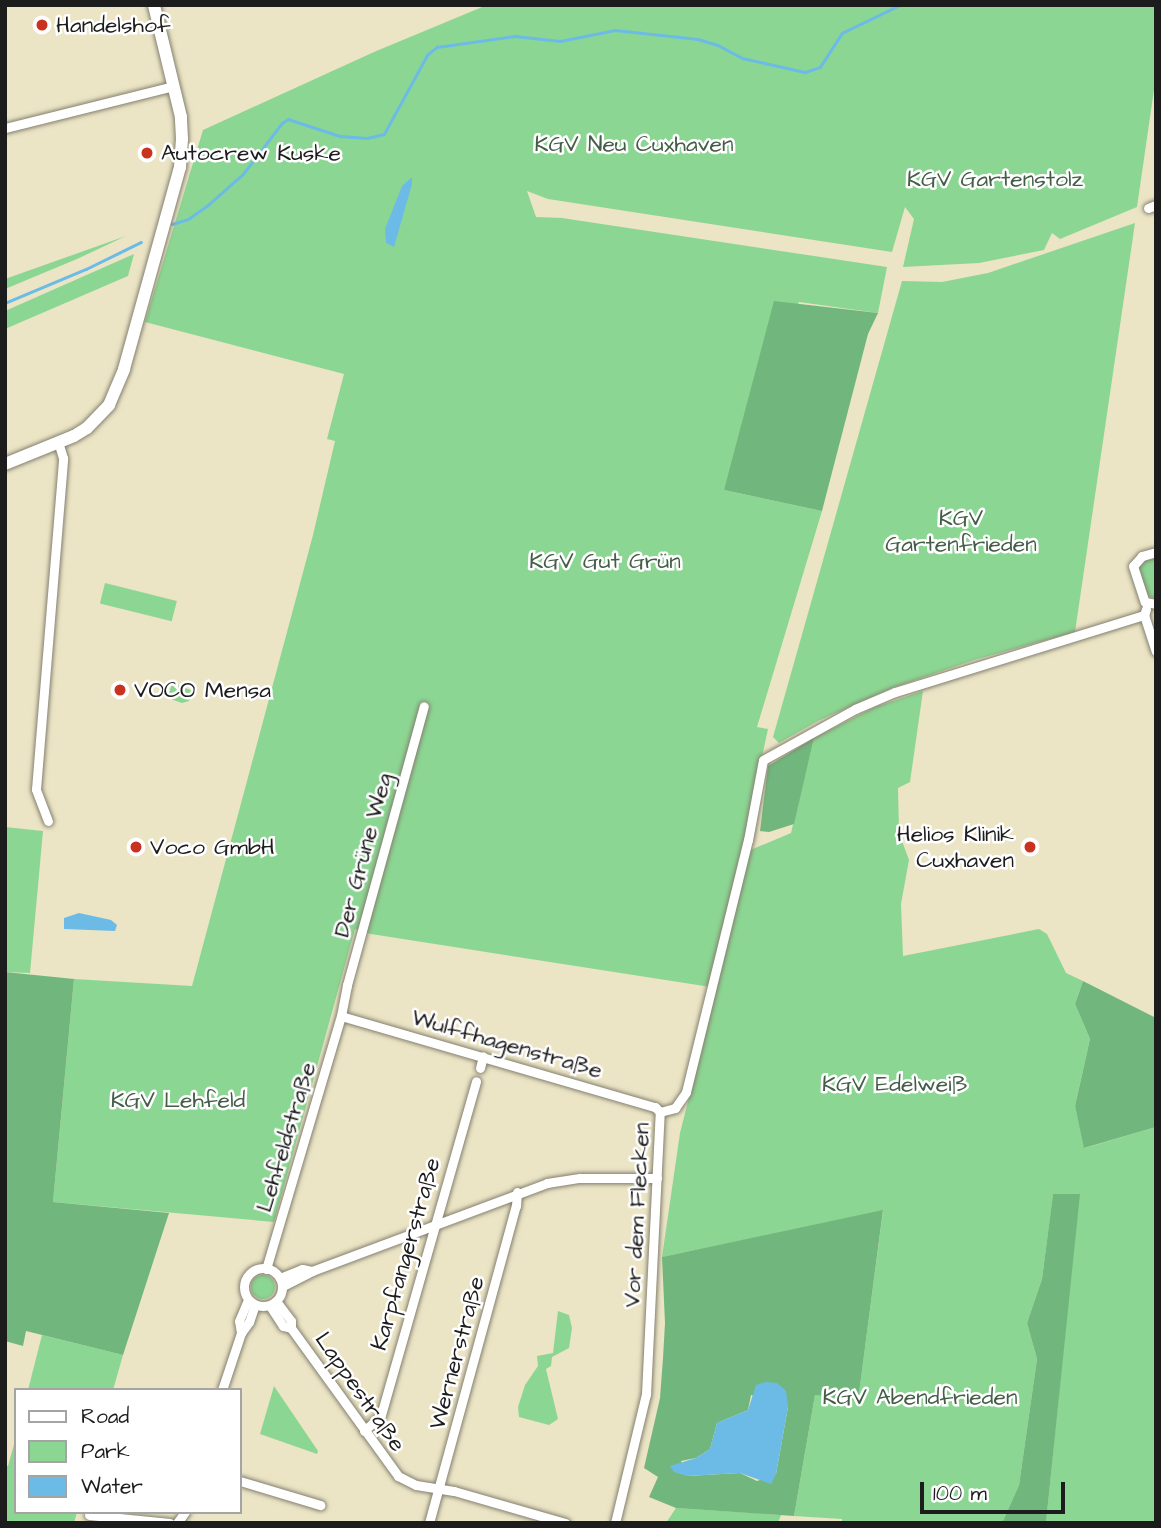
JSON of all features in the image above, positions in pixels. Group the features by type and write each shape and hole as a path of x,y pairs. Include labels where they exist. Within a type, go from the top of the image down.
{"street":[{"path":"5,464 58,442 105,403 132,336 180,167 182,128 159,6"},
{"path":"5,128 173,86"},
{"path":"48,821 36,789 63,458 58,442"},
{"path":"1156,552 1142,556 1133,566 1139,590 1152,604 1144,615 1156,651"},
{"name":"Vor dem Flecken","path":"615,1523 646,1394 660,1112 675,1108 686,1092 748,840 763,760 855,709 895,692 1144,615"},
{"name":"Der Grüne Weg","path":"341,1016 347,985 424,706"},
{"name":"Wulffhagenstraße","path":"341,1016 655,1107 660,1112"},
{"name":"Lehfeldstraße","path":"266,1269 341,1016"},
{"path":"480,1068 483,1056"},
{"name":"Karpfangerstraße","path":"364,1431 381,1415 432,1226 476,1081"},
{"path":"252,1302 273,1303 281,1282 517,1192 564,1180 657,1178"},
{"name":"Wernerstraße","path":"429,1523 516,1206 517,1192"},
{"path":"252,1302 244,1289 248,1276 266,1269 281,1282"},
{"path":"223,1388 241,1333 239,1321 252,1302"},
{"name":"Lappestraße","path":"273,1303 291,1321 291,1328 398,1476 416,1485 565,1523"},
{"path":"242,1482 320,1505"},
{"path":"89,1515 170,1523"}],"green space":[{"path":"487,5 1156,5 1156,76 1137,207 1060,239 1052,233 1044,250 979,263 903,267 914,219 905,207 892,252 548,199 527,191 536,217 562,218 887,267 878,313 799,302 724,490 822,511 757,727 768,729 741,854 791,833 814,738 875,707 923,691 910,782 898,788 899,833 909,860 901,904 903,956 1039,929 1047,934 1066,973 1083,981 1075,1004 1090,1039 1075,1106 1085,1148 1156,1127 1156,1523 1046,1523 1079,1194 1053,1195 1042,1279 1027,1323 1037,1359 1019,1485 1002,1523 842,1523 842,1519 794,1516 815,1395 858,1400 883,1211 662,1257 680,1133 717,988 371,934 355,929 274,1222 53,1202 74,979 192,986 313,535 335,441 327,439 344,374 145,322 203,130 374,52"},
{"name":"KGV Gartenfrieden","path":"1135,223 1075,632 974,660 892,688 818,721 779,743 773,737 902,281 942,282 988,273"},
{"path":"126,236 77,259 5,289 5,279"},
{"path":"134,254 128,276 5,329 5,311"},
{"path":"774,301 878,313 868,334 822,511 724,490"},
{"path":"1156,558 1156,599 1145,594 1138,568 1140,562"},
{"path":"105,583 177,601 172,621 100,603"},
{"path":"172,683 193,691 189,701 182,703 168,698"},
{"path":"814,738 794,824 769,832 760,831 768,766"},
{"path":"5,827 43,831 30,973 5,972"},
{"path":"5,972 74,979 53,1202 169,1213 123,1355 26,1331 23,1346 5,1341"},
{"path":"1083,981 1156,1018 1156,1127 1084,1148 1075,1106 1090,1039 1075,1004"},
{"path":"1053,1194 1080,1194 1046,1523 1002,1523 1019,1485 1037,1359 1027,1323 1042,1279"},
{"path":"883,1210 858,1401 815,1395 794,1516 676,1508 649,1497 658,1477 644,1468 660,1398 665,1323 662,1257","holes":["751,1395 788,1407 776,1474 757,1481 740,1473 687,1476 681,1461 696,1458 710,1449 717,1423 748,1410"]},
{"path":"263,1275 271,1279 275,1287 271,1295 263,1299 255,1295 251,1287 255,1279"},
{"path":"558,1311 569,1315 572,1328 569,1348 552,1357 551,1366 546,1369 558,1419 549,1425 519,1417 518,1407 525,1385 538,1366 537,1356 553,1353"},
{"path":"42,1335 123,1355 114,1388 29,1388"},
{"path":"274,1386 318,1451 317,1454 260,1434"},
{"path":"14,1444 14,1514 76,1514 74,1523 5,1523 5,1466 8,1466"},
{"path":"676,1508 781,1515 778,1523 666,1523"}],"water":[{"path":"412,177 394,247 386,243 385,229 402,186"},
{"path":"79,913 111,920 117,925 115,931 64,929 64,918"},
{"path":"777,1383 786,1391 788,1407 776,1474 771,1484 740,1473 687,1476 674,1472 670,1466 696,1458 710,1449 717,1423 748,1410 756,1385"}],"waterway":[{"path":"172,224 188,219 208,205 243,174 282,123 288,119 340,136 367,138 384,134 427,55 437,47 515,36 560,41 615,30 698,39 718,45 742,58 805,72 820,67 842,33 900,5"},
{"path":"5,303 86,269 141,242"}],"place":[{"name":"Handelshof","path":"42,25"},
{"name":"Autocrew Kuske","path":"147,153"},
{"name":"VOCO Mensa","path":"120,690"},
{"name":"Voco GmbH","path":"136,847"},
{"name":"Helios Klinik Cuxhaven","path":"1030,847"}],"park label":[{"name":"KGV Neu Cuxhaven","path":"634,144"},
{"name":"KGV Gartenstolz","path":"995,179"},
{"name":"KGV Gut Grün","path":"605,561"},
{"name":"KGV Edelweiß","path":"895,1084"},
{"name":"KGV Lehfeld","path":"178,1100"},
{"name":"KGV Abendfrieden","path":"920,1397"}]}
